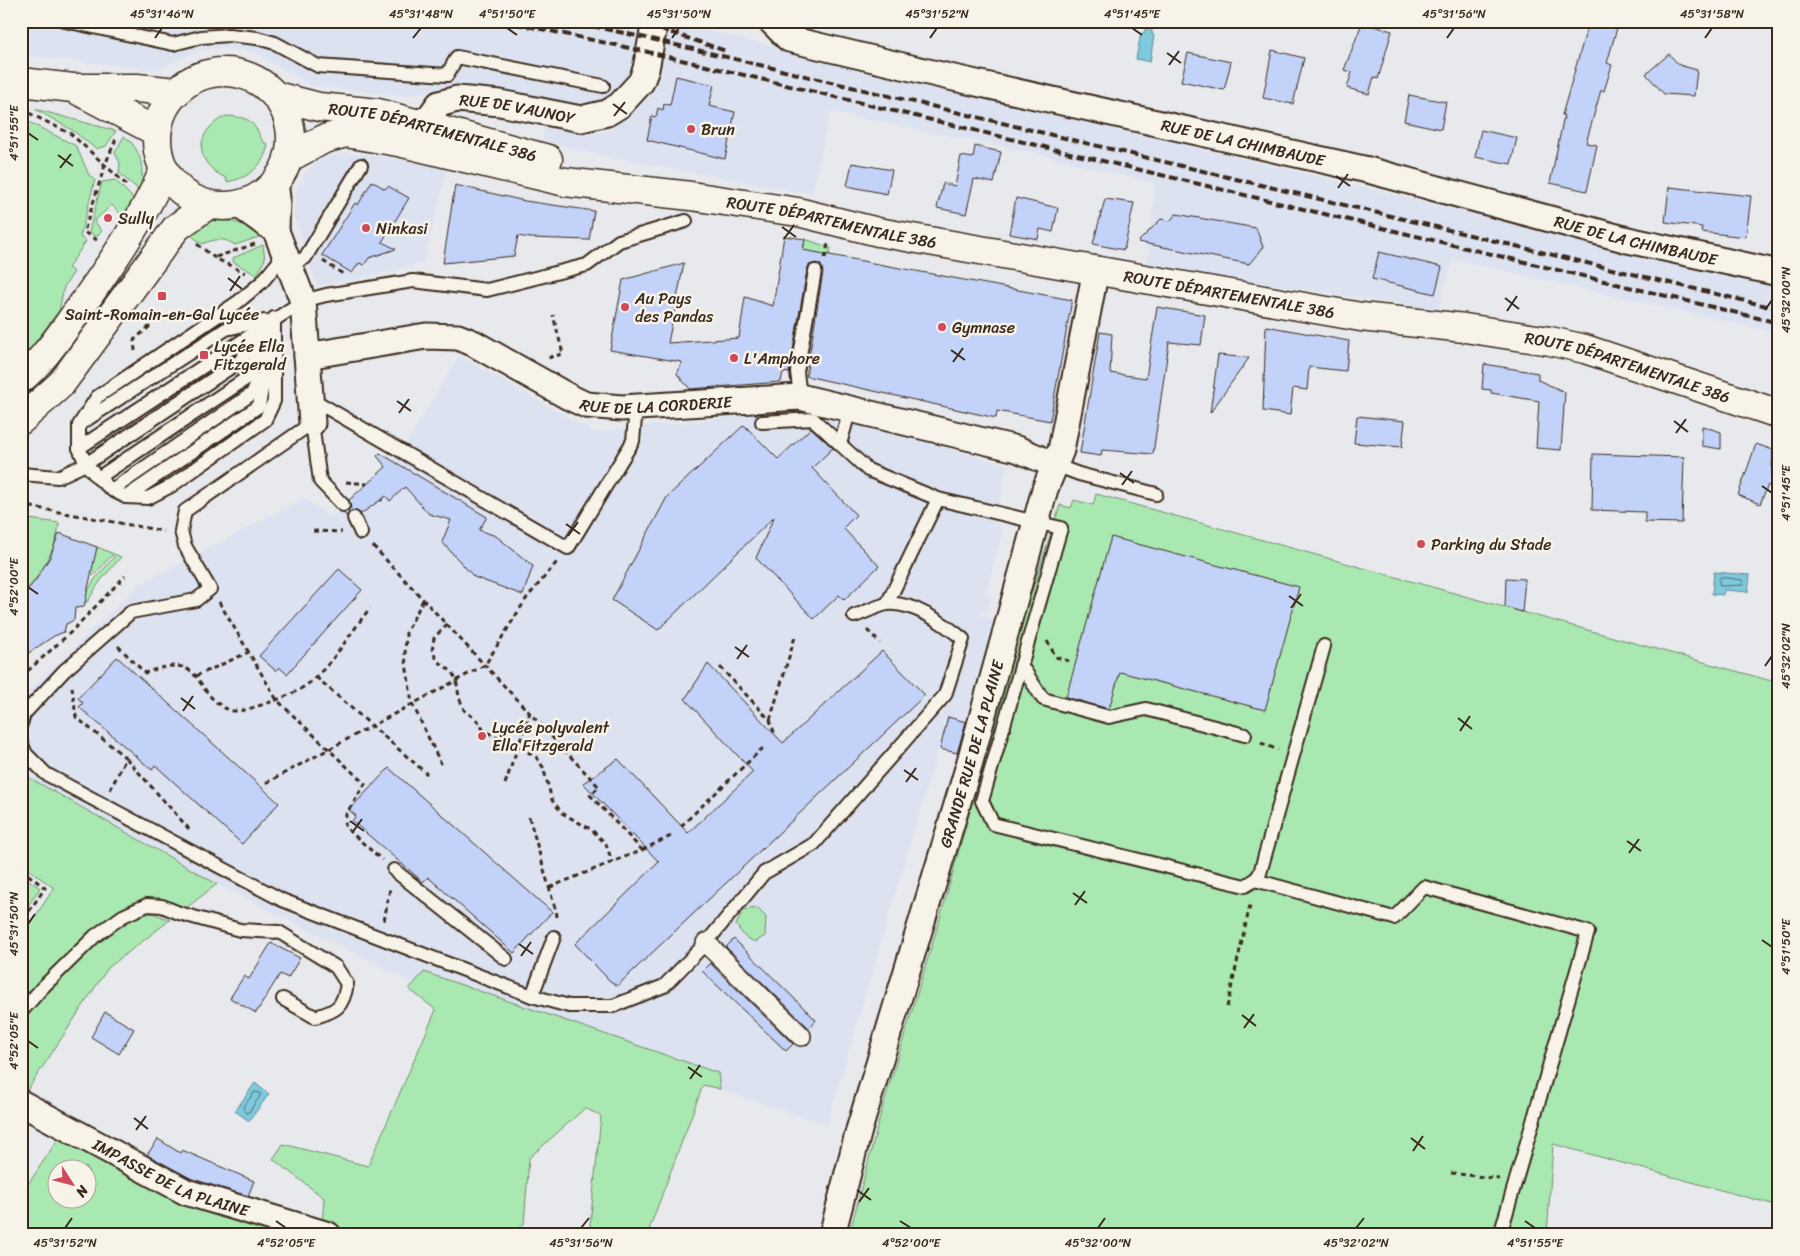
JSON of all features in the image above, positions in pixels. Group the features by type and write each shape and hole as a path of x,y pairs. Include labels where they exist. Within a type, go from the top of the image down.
{"main road":[{"path":"216,72 238,74 259,82 276,96 287,115 291,137 288,158 275,182 258,197 239,205 223,206 208,205 190,198 175,186 164,170 158,152 157,132 164,110 177,92 195,79 216,72"},
{"path":"21,82 73,88 137,88 177,92"},
{"path":"73,88 126,114 157,132"},
{"name":"ROUTE DÉPARTEMENTALE 386","path":"276,96 319,107 378,113 675,194"},
{"path":"346,133 417,124"},
{"name":"ROUTE DÉPARTEMENTALE 386","path":"288,158 324,139 346,133 398,142 565,182 675,194 798,212 878,232 1385,321 1465,328 1550,341 1594,352 1779,414"},
{"path":"21,379 60,335 149,206 164,170"},
{"path":"21,420 61,384 176,228 208,205"}],"street":[{"name":"RUE DE VAUNOY","path":"417,124 429,118 439,104 457,99 500,103 581,119 607,113 620,105 641,82 646,69 655,21"},
{"name":"RUE DE LA CHIMBAUDE","path":"772,21 790,39 954,78 1368,170 1628,240 1779,273"},
{"path":"275,182 278,198 276,230 303,301 312,423"},
{"path":"239,205 276,230"},
{"name":"GRANDE RUE DE LA PLAINE","path":"832,1235 859,1130 972,756 1045,490 1061,450 1096,269"},
{"name":"RUE DE LA CORDERIE","path":"307,356 426,336 458,337 473,343 586,405 601,408 636,407 800,397 1017,449 1055,465"},
{"path":"706,943 801,1036"},
{"name":"IMPASSE DE LA PLAINE","path":"21,1103 186,1192 328,1235"}],"lane":[{"path":"65,21 173,44 201,37 257,38 275,43 318,66 447,75 457,57 603,86"},
{"path":"274,318 259,406 126,497 112,490 86,464 79,448 79,425 97,397 238,302 287,259 305,258 361,165"},
{"path":"79,448 274,318 303,301 348,291 413,281 487,290 587,265 618,241 686,221"},
{"path":"800,397 797,372 815,271"},
{"path":"79,425 226,330 274,318"},
{"path":"21,474 58,477 86,464 240,361 274,318"},
{"path":"98,478 247,378 274,318"},
{"path":"112,490 254,393 274,318"},
{"path":"310,398 568,548 633,442 636,407"},
{"path":"840,444 850,409"},
{"path":"762,422 813,419 868,470 938,499 1060,528 982,801 994,824 1245,886 1255,880 1260,873 1324,646"},
{"path":"21,724 24,714 64,671 131,612 196,600 210,589 185,546 181,531 185,511 312,423 320,481 343,505"},
{"path":"1055,465 1078,474 1156,494"},
{"path":"887,604 938,499"},
{"path":"354,518 361,533"},
{"path":"21,742 26,754 46,774 282,900 532,996 569,1006 613,1006 664,986 706,943 764,873 814,844 945,695 962,639 945,624 905,606 887,604 854,616"},
{"path":"1021,665 1043,699 1109,716 1146,709 1246,735"},
{"path":"394,870 506,959"},
{"path":"1255,880 1394,918 1424,887 1588,932 1500,1235"},
{"path":"21,1012 95,936 124,916 147,905 162,906 179,913 240,930 279,932 336,967 347,984 344,1000 331,1012 315,1016 283,999"},
{"path":"532,996 554,937"}],"path":[{"path":"21,109 71,134 149,206"},
{"path":"99,242 84,232 105,165 126,114"},
{"path":"176,228 215,258 262,282"},
{"path":"215,258 261,242 276,230"},
{"path":"312,247 318,257 344,275 348,291"},
{"path":"134,343 149,327 142,314"},
{"path":"550,363 550,357 564,354 553,315"},
{"path":"21,506 172,533 181,531"},
{"path":"313,530 361,533 599,787 590,794 642,850"},
{"path":"266,782 485,665 526,599 568,548"},
{"path":"21,677 70,633 126,576"},
{"path":"210,589 277,700 365,784 346,814 345,827 394,870 380,938"},
{"path":"423,600 406,633 405,656 412,703 441,764"},
{"path":"106,634 145,673 163,667 178,665 196,676 215,700 230,711 248,710 277,700 316,678 370,608"},
{"path":"447,624 434,638 432,651 438,661 450,670 456,679 459,697 464,710 478,721 484,731 518,746 536,757 540,762 552,800 562,813 593,831 606,844 612,862"},
{"path":"770,720 795,637"},
{"path":"196,676 249,652"},
{"path":"720,667 770,720 775,735"},
{"path":"64,671 73,689 76,717 126,758 195,836"},
{"path":"316,678 427,774"},
{"path":"505,784 530,712"},
{"path":"1246,735 1278,750 1292,762"},
{"path":"681,826 765,746"},
{"path":"102,804 126,758"},
{"path":"529,817 557,915 554,937"},
{"path":"548,888 642,850 671,836"},
{"path":"21,868 45,888 21,923"},
{"path":"1226,1008 1255,880"},
{"path":"1451,1174 1517,1181"}],"shaded area":[{"path":"21,21 644,21 634,67 629,80 621,90 592,108 513,92 443,88 405,96 312,86 256,53 227,48 195,51 158,70 21,55"},
{"path":"668,21 1779,287 1779,333 1453,259 1438,310 1147,265 1156,184 1031,152 830,112 812,194 597,155 544,141 543,122 601,133 613,128 634,111 648,95 659,73"},
{"path":"342,153 378,156 447,169 424,262 377,275 317,286 294,216 295,194 306,172 325,156"},
{"name":"Lycée polyvalent Ella Fitzgerald","path":"459,356 594,432 806,409 1006,465 996,522 1003,531 985,594 991,596 987,613 981,611 980,615 996,620 969,723 948,717 827,1124 462,1007 217,884 21,773 21,699 139,585 304,498 330,517 399,455"}],"green space":[{"path":"35,109 116,131 106,146 96,149 72,130"},
{"path":"226,116 246,119 256,129 263,142 268,144 263,159 254,170 249,174 227,182 226,178 215,172 208,164 203,156 202,147 203,138 208,130 215,122"},
{"path":"21,118 76,146 89,175 95,180 80,237 86,241 68,268 74,272 64,287 59,311 21,360"},
{"path":"124,136 138,153 140,160 142,175 139,190 119,173 120,163 115,153"},
{"path":"115,180 135,200 122,216 112,205 94,221 102,231 96,237 89,232 102,182"},
{"path":"220,218 244,225 259,237 235,245 219,240 202,244 186,231 209,219"},
{"path":"805,239 831,248 826,269 801,266"},
{"path":"263,245 265,259 257,275 233,262 233,258"},
{"path":"1096,494 1779,683 1779,1206 1553,1144 1547,1235 849,1235 881,1113 941,915 1024,616 1060,505 1071,508 1074,500 1093,505"},
{"path":"21,518 59,523 54,544 46,563 21,597"},
{"path":"97,547 121,557 101,580 87,602 81,602 95,579 114,557 112,555 93,576 89,574"},
{"path":"21,773 217,884 185,909 162,900 148,898 134,902 117,912 81,942 21,1004 21,938 54,888 21,864"},
{"path":"21,874 40,888 21,916"},
{"path":"757,908 766,917 765,936 755,942 745,937 736,925 743,910"},
{"path":"153,913 170,920 108,968 26,1092 21,1085 20,1032 22,1020 28,1011 69,968 114,929 131,919"},
{"path":"424,972 718,1073 720,1089 703,1085 647,1235 589,1235 601,1116 585,1108 529,1158 524,1224 510,1235 352,1235 322,1225 324,1198 273,1159 283,1144 368,1166 436,1010 409,989"},
{"path":"60,1136 297,1235 21,1235 21,1195"}],"water":[{"path":"1146,28 1152,29 1152,34 1154,35 1150,62 1136,59 1141,33 1144,33"},
{"path":"1714,572 1750,575 1748,592 1724,590 1723,595 1712,594"},
{"path":"255,1083 269,1094 249,1121 235,1111"}],"building":[{"path":"1589,21 1619,21 1607,63 1612,65 1604,91 1601,90 1586,143 1597,145 1587,191 1550,183 1564,116 1562,115"},
{"path":"1362,23 1392,31 1378,79 1374,77 1369,94 1347,88 1352,72 1344,70"},
{"path":"1272,50 1304,58 1293,104 1263,98"},
{"path":"1188,53 1231,62 1224,90 1181,81"},
{"path":"1669,54 1679,65 1697,70 1694,96 1664,94 1646,74"},
{"name":"Brun","path":"676,76 714,85 709,106 735,112 725,159 647,140 652,116 656,117 658,108 663,110 664,104 670,105"},
{"path":"1409,95 1446,102 1441,129 1404,121"},
{"path":"1481,130 1517,138 1511,164 1475,157"},
{"path":"975,146 1001,152 994,183 974,179 966,214 937,208 943,183 955,186 961,156 973,158"},
{"path":"852,163 892,170 887,194 847,186"},
{"path":"372,181 385,189 388,186 409,198 382,242 396,249 369,258 364,265 359,263 352,273 322,255 355,203 358,205"},
{"path":"455,185 525,201 594,211 589,240 518,236 514,256 443,263"},
{"path":"1669,187 1751,196 1746,237 1701,232 1702,227 1665,222"},
{"path":"1016,198 1058,208 1053,232 1040,229 1038,239 1009,234"},
{"path":"1105,199 1134,203 1124,250 1093,244"},
{"path":"1176,214 1256,228 1263,247 1249,264 1138,242 1161,219 1170,221"},
{"name":"Gymnase","path":"784,236 805,239 803,250 1072,300 1050,421 997,411 996,418 806,376 823,272 821,265 816,263 809,265 807,270 789,373 783,372 781,382 690,389 677,374 682,362 610,350 623,280 684,263 668,343 739,338 745,297 773,306"},
{"path":"1379,252 1442,267 1435,294 1372,279"},
{"path":"1157,307 1205,315 1201,345 1169,342 1153,454 1102,450 1101,456 1080,453 1100,332 1112,334 1110,373 1146,378"},
{"path":"1266,326 1349,341 1346,371 1309,367 1307,390 1293,388 1290,415 1263,411"},
{"path":"1218,355 1249,358 1210,413"},
{"path":"1484,364 1538,373 1538,380 1565,392 1561,450 1536,448 1539,401 1491,393 1491,390 1482,389"},
{"path":"1357,416 1405,421 1402,447 1354,443"},
{"path":"744,425 778,459 811,428 833,448 812,468 856,515 843,528 879,566 844,600 839,595 814,619 756,558 774,517 658,630 612,600 667,497"},
{"path":"1702,426 1721,432 1721,449 1702,446"},
{"path":"1756,444 1773,450 1771,487 1768,485 1760,504 1738,495"},
{"path":"380,453 487,517 479,530 496,536 533,566 523,595 474,577 442,542 451,520 429,514 405,487 390,501 386,496 361,514 354,510 346,516 344,513 351,508 349,500 386,467 377,456"},
{"path":"1593,454 1684,457 1682,523 1645,522 1645,512 1592,510"},
{"path":"59,533 97,547 84,607 75,608 74,620 66,624 64,632 54,636 21,658 21,597 35,581 50,557"},
{"path":"1111,537 1299,587 1265,710 1120,672 1109,709 1066,697"},
{"path":"339,569 362,590 287,674 279,667 276,671 259,656"},
{"path":"1506,578 1525,579 1522,612 1505,607"},
{"path":"882,651 925,695 617,986 609,980 575,944 659,862 583,783 618,759 688,833 753,772 685,699 708,664 783,743"},
{"path":"117,657 279,803 242,844 155,765 152,770 79,707 83,703 78,698"},
{"path":"948,717 966,722 957,753 940,749"},
{"path":"389,768 552,912 514,953 428,877 423,882 352,821 356,816 349,810"},
{"path":"734,939 816,1020 809,1028 726,947"},
{"path":"271,943 300,958 288,978 280,974 256,1013 230,998 244,976 249,979"},
{"path":"710,963 793,1044 786,1051 702,971"},
{"path":"105,1012 134,1029 119,1054 91,1037"},
{"path":"158,1139 180,1153 182,1150 254,1181 248,1196 192,1179 147,1155"}],"railway":[{"path":"504,21 648,52 1779,323"},
{"path":"569,21 1779,309"},
{"path":"637,21 726,51"}],"place":[{"name":"Brun","path":"691,129"},
{"name":"Sully","path":"108,218"},
{"name":"Ninkasi","path":"366,228"},
{"name":"Saint-Romain-en-Gal Lycée","path":"162,296"},
{"name":"Au Pays des Pandas","path":"625,307"},
{"name":"Gymnase","path":"942,327"},
{"name":"Lycée Ella Fitzgerald","path":"204,355"},
{"name":"L'Amphore","path":"734,358"},
{"name":"Parking du Stade","path":"1421,544"},
{"name":"Lycée polyvalent Ella Fitzgerald","path":"482,736"}]}
